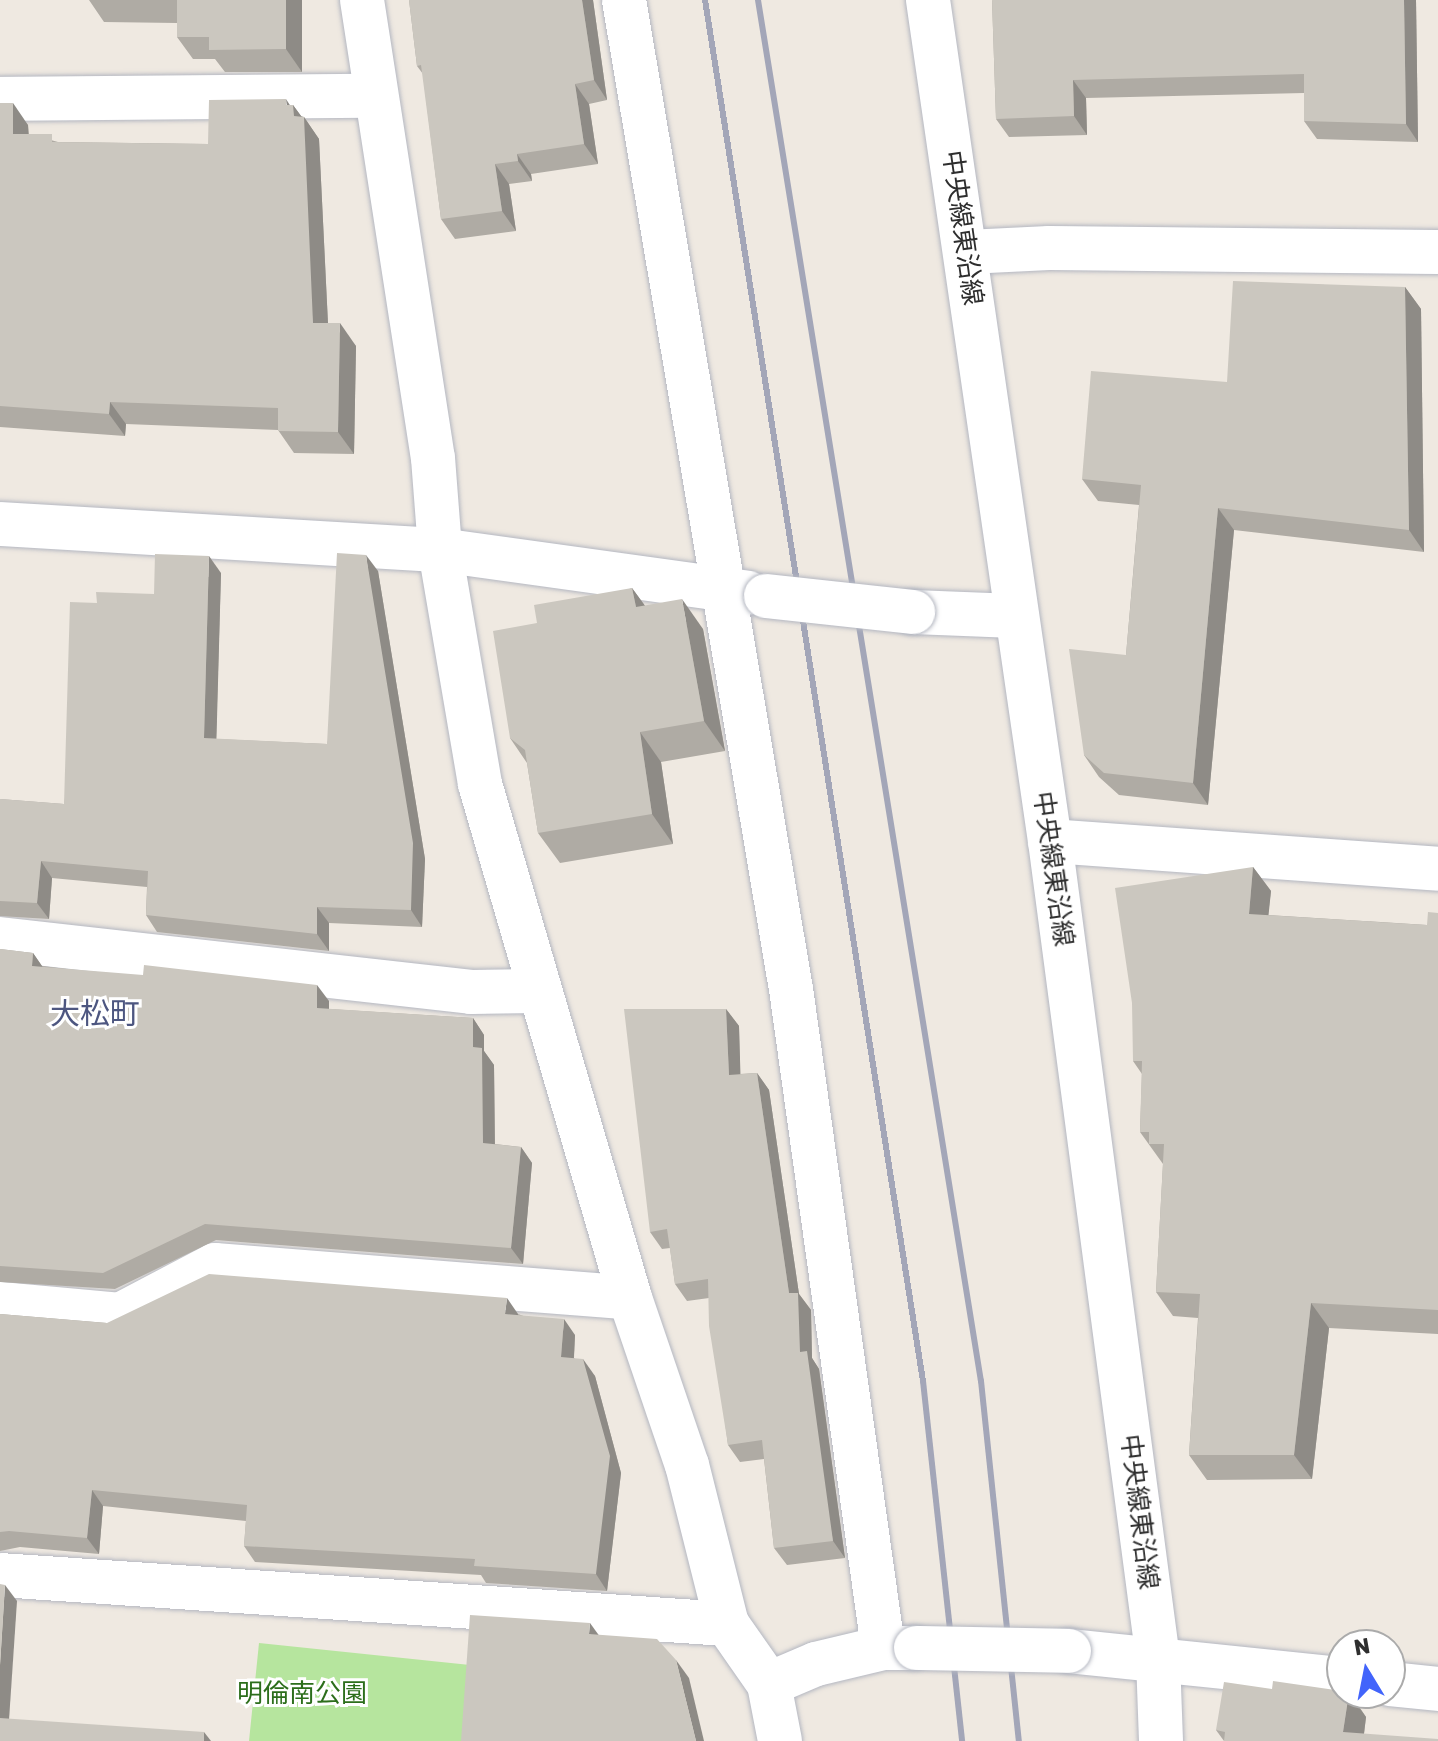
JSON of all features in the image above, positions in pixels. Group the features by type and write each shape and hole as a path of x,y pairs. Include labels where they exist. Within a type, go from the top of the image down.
{"street":[{"path":"362,0 433,458 440,550 480,784 537,991 630,1298 687,1465 727,1624 769,1684 780,1741"},
{"path":"624,0 719,589 791,989 900,1648"},
{"name":"中央線東沿線","path":"928,0 967,252 1015,616 1050,841 1158,1659 1161,1741"},
{"path":"0,99 375,96"},
{"path":"967,252 1049,248 1438,252"},
{"path":"0,524 440,550 766,596 913,612 1015,616"},
{"path":"1050,841 1438,869"},
{"path":"0,939 471,992 537,991"},
{"path":"0,1304 120,1315 215,1265 630,1298"},
{"path":"0,1575 727,1624"},
{"path":"769,1684 816,1664 900,1648 1069,1651 1326,1677"},
{"path":"1406,1686 1438,1689"}],"green space":[{"name":"明倫南公園","path":"259,1643 470,1665 465,1741 249,1741"}],"building":[{"path":"177,0 286,0 286,49 209,50 209,37 177,37"},
{"path":"409,0 582,0 594,80 575,84 584,144 517,154 518,161 495,164 502,211 441,219 421,65 417,66"},
{"path":"992,0 1404,0 1406,124 1304,121 1304,74 1073,80 1074,116 996,119"},
{"path":"286,99 286,105 293,105 294,116 304,117 313,323 340,323 338,432 278,431 278,408 110,402 109,414 0,406 0,103 13,103 13,134 52,134 52,142 208,144 209,100"},
{"path":"1233,281 1405,287 1409,530 1218,508 1193,783 1104,773 1084,755 1069,649 1126,655 1141,485 1082,479 1091,371 1227,382"},
{"path":"337,553 366,555 413,843 411,910 317,907 317,934 146,915 148,871 41,861 37,903 0,901 0,799 64,804 70,602 97,603 96,592 154,594 155,554 209,556 204,738 327,744"},
{"path":"632,588 636,607 682,599 704,721 640,732 652,814 538,833 525,750 510,738 493,631 537,623 534,605"},
{"path":"1253,867 1249,914 1427,925 1428,912 1438,913 1438,1310 1311,1303 1294,1455 1189,1455 1200,1294 1156,1292 1164,1144 1149,1144 1149,1132 1140,1132 1142,1061 1133,1061 1132,1003 1115,888"},
{"path":"0,949 33,953 32,966 143,975 144,965 317,985 317,1008 473,1018 473,1047 482,1048 483,1143 521,1147 511,1248 205,1224 103,1273 0,1266"},
{"path":"624,1009 726,1009 729,1075 757,1073 789,1293 798,1293 800,1352 807,1351 833,1541 774,1548 762,1440 728,1445 709,1326 708,1279 675,1284 667,1229 650,1232"},
{"path":"209,1274 507,1298 505,1314 564,1319 561,1357 583,1359 610,1456 596,1574 474,1566 475,1559 244,1546 247,1505 92,1490 87,1538 0,1532 0,1314 107,1323"},
{"path":"0,1584 5,1585 0,1665"},
{"path":"470,1615 590,1623 589,1634 657,1639 676,1660 696,1741 461,1741"},
{"path":"1273,1681 1326,1689 1326,1709 1347,1709 1343,1732 1438,1741 1224,1741 1225,1732 1216,1730 1224,1682 1272,1689"},
{"path":"0,1718 204,1732 204,1741 0,1741"}],"railway":[{"path":"705,0 923,1381 962,1741"},
{"path":"758,0 981,1381 1019,1741"}],"district":[{"name":"大松町","path":"95,1014"}]}
